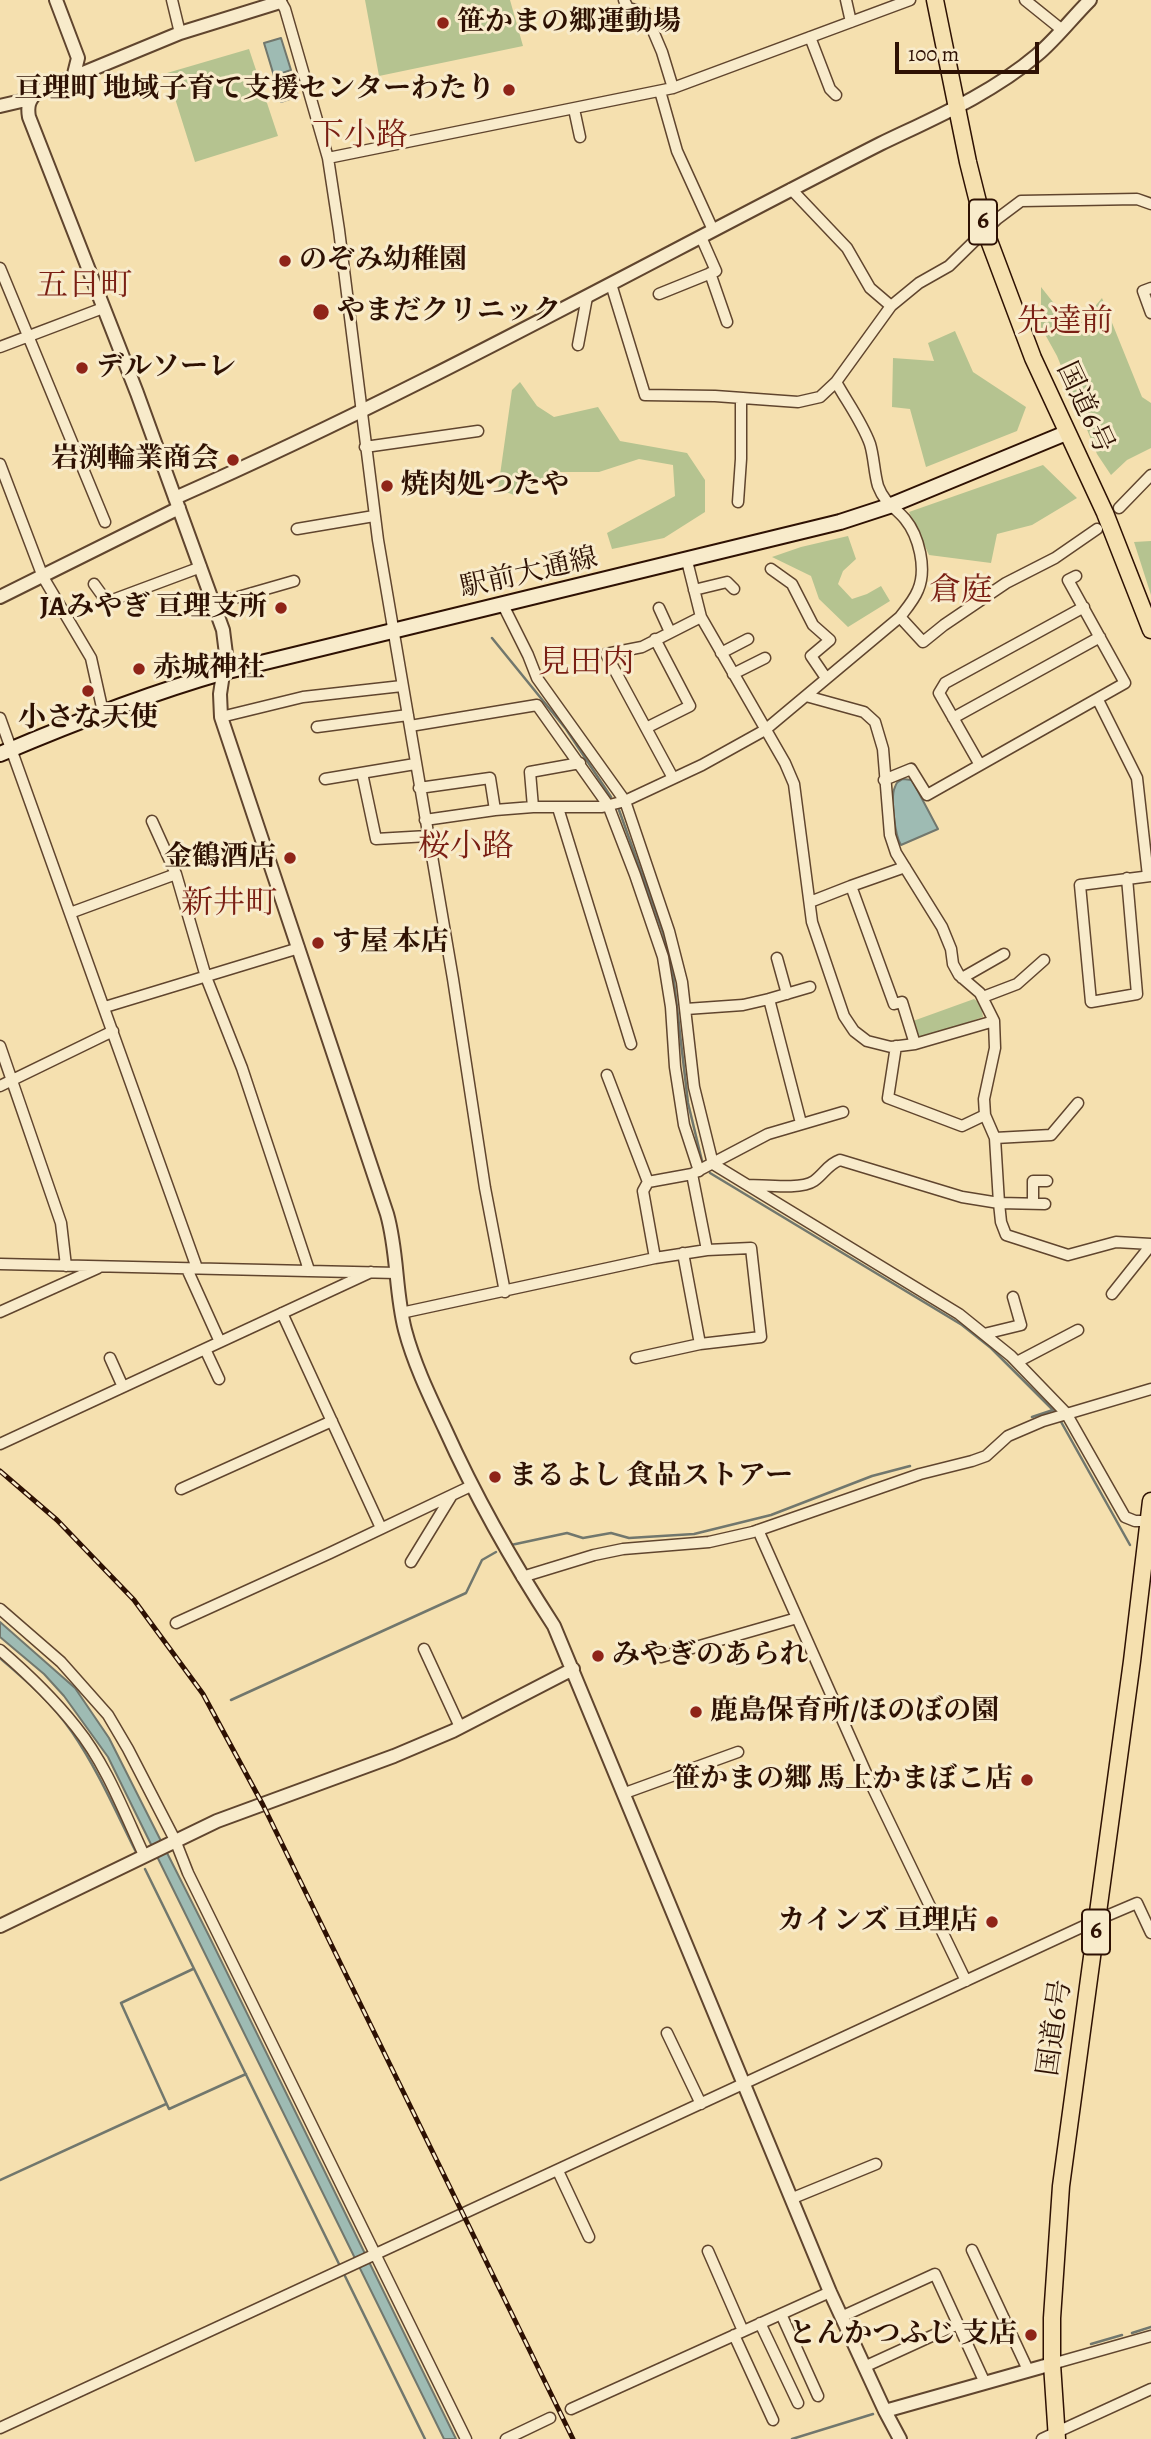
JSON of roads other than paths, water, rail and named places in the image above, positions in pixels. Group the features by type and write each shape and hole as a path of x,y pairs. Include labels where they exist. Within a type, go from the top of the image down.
{"highway":[{"name":"国道6号","path":"935,0 956,107 985,230 1032,358 1105,513 1151,630"},
{"name":"国道6号","path":"1052,2437 1054,2277 1061,2186 1147,1562 1151,1501"}],"main road":[{"name":"駅前大通線","path":"6,751 103,712 183,683 223,672 816,530 889,506 1066,433"}],"street":[{"path":"56,0 78,58 73,78"},
{"path":"172,0 180,33"},
{"path":"624,0 628,8 645,12 662,52 673,88"},
{"path":"846,0 851,22"},
{"path":"328,158 673,88 910,0"},
{"path":"1024,0 1061,29"},
{"path":"0,597 43,578 177,503 984,92 1037,55 1090,0"},
{"path":"505,1292 485,1188 374,516 328,158 285,9 280,1 180,33 37,92 27,107 29,117 214,604 226,643 220,694 221,717 387,1214 395,1241 401,1313 419,1370 471,1486 522,1577 554,1626 830,2292 900,2439"},
{"path":"810,37 830,89 836,95"},
{"path":"660,91 677,151 713,230"},
{"path":"0,106 30,99"},
{"path":"574,109 580,138"},
{"path":"791,189 848,248 870,288 891,306"},
{"path":"611,284 645,395 798,402 820,397 836,382 891,306 919,283 948,266 985,230 1021,201 1137,199 1151,204"},
{"path":"659,294 716,271 701,237"},
{"path":"0,268 105,522"},
{"path":"710,273 727,322"},
{"path":"1151,288 1143,291 1151,313"},
{"path":"578,345 587,296"},
{"path":"0,347 103,308"},
{"path":"425,820 533,807 608,806 625,800 765,730 900,617 918,590 922,568 915,538 903,516 889,506 878,486 868,439 836,382"},
{"path":"738,502 741,398"},
{"path":"365,447 478,431"},
{"path":"0,464 43,578 91,659 103,712"},
{"path":"1119,508 1151,475"},
{"path":"297,529 374,516"},
{"path":"900,617 923,642 1006,583 1055,558 1097,529"},
{"path":"687,561 701,617 785,763 794,784 812,922 844,1016 854,1031 867,1041 896,1046 915,1045 994,1021"},
{"path":"94,584 107,602 201,567"},
{"path":"771,569 792,584 813,625 830,640 811,656 826,678"},
{"path":"884,780 911,769 927,795 1125,684 1068,580 1076,576"},
{"path":"214,604 294,581"},
{"path":"694,590 727,582 734,589"},
{"path":"503,605 537,678 625,800 669,931 682,982 694,1087 713,1164 958,1314 984,1334 1017,1362 1066,1413 1125,1517 1135,1521 1148,1521"},
{"path":"980,765 939,693 945,683 1084,607"},
{"path":"659,608 670,632"},
{"path":"673,778 606,654 642,647 701,617"},
{"path":"953,718 1100,637"},
{"path":"646,727 690,706 655,639"},
{"path":"721,653 748,639"},
{"path":"733,674 765,658"},
{"path":"221,717 303,697 402,685"},
{"path":"806,696 864,712 875,722 883,749 890,835 905,867 942,927 951,949 953,964 962,978 983,998 994,1021 995,1048 984,1099 985,1115 995,1138 1001,1222 1006,1235 1069,1255 1116,1242 1151,1245"},
{"path":"1098,700 1137,778 1150,876 1127,878 1080,886 1091,1002 1138,994 1127,878"},
{"path":"317,727 409,720 537,705 608,806 663,957 671,1007 675,1067 707,1250"},
{"path":"0,718 6,751 105,1007 192,1268 220,1342"},
{"path":"533,807 530,772 580,763"},
{"path":"325,779 415,764"},
{"path":"362,773 376,839 428,836"},
{"path":"419,788 490,778 495,810"},
{"path":"558,808 631,1044"},
{"path":"152,821 176,874 206,977 242,1068 309,1270"},
{"path":"810,902 905,867"},
{"path":"70,913 176,874"},
{"path":"851,886 894,1004 902,1002 915,1045"},
{"path":"105,1007 299,948"},
{"path":"962,978 1004,954"},
{"path":"777,958 787,994"},
{"path":"983,998 1017,984 1044,960"},
{"path":"686,1009 743,1005 810,987"},
{"path":"769,999 802,1123"},
{"path":"0,1087 113,1031"},
{"path":"0,1046 61,1223 66,1266"},
{"path":"896,1046 888,1098 962,1126 985,1115"},
{"path":"607,1075 648,1182"},
{"path":"995,1138 1051,1135 1078,1103"},
{"path":"655,1258 643,1191 648,1182 695,1172 768,1134 843,1112"},
{"path":"747,1185 805,1186 816,1180 832,1162 840,1160 962,1197 999,1203 1045,1204"},
{"path":"1033,1203 1033,1181 1047,1181"},
{"path":"1112,1294 1151,1245"},
{"path":"401,1313 655,1258 707,1250 751,1248 761,1337 700,1344 636,1358"},
{"path":"682,1253 700,1344"},
{"path":"0,1264 397,1273"},
{"path":"0,1312 101,1267"},
{"path":"0,1444 371,1272"},
{"path":"984,1334 1021,1325 1013,1297"},
{"path":"282,1313 381,1528"},
{"path":"1017,1362 1077,1329"},
{"path":"205,1349 219,1379"},
{"path":"110,1358 123,1387"},
{"path":"522,1577 623,1549 709,1542 758,1530 920,1474 972,1461 986,1455 1008,1436 1066,1413 1151,1389"},
{"path":"181,1489 332,1421"},
{"path":"176,1623 471,1486"},
{"path":"411,1562 452,1495"},
{"path":"758,1530 870,1782 966,1981"},
{"path":"0,1609 61,1662 108,1715 128,1748 466,2439"},
{"path":"661,1657 797,1618"},
{"path":"424,1649 460,1727"},
{"path":"0,1650 30,1676 77,1728 146,1854"},
{"path":"0,1926 217,1821 394,1756 460,1727 573,1669"},
{"path":"625,1794 738,1752"},
{"path":"0,2428 1097,1920 1137,1903 1151,1933"},
{"path":"667,2033 701,2104"},
{"path":"793,2198 876,2164"},
{"path":"558,2171 589,2237"},
{"path":"972,2250 1028,2370"},
{"path":"708,2251 772,2420"},
{"path":"841,2317 935,2274 985,2383"},
{"path":"570,2409 830,2292"},
{"path":"780,2314 818,2396"},
{"path":"760,2323 798,2403"},
{"path":"864,2367 958,2325"},
{"path":"885,2412 1151,2336"},
{"path":"1052,2437 1151,2389"},
{"path":"506,2439 550,2418"}],"water":[{"path":"281,38 291,70 274,76 264,43"},
{"path":"293,78 298,96 281,102 275,84"},
{"path":"903,779 912,780 938,829 901,845 895,825 893,799 896,784"},
{"path":"0,1622 75,1688 109,1738 456,2439 444,2439 108,1757 64,1696 44,1674 0,1637"}],"waterway":[{"path":"492,638 566,729 611,797"},
{"path":"619,810 663,933 673,973 688,1103 702,1161"},
{"path":"710,1173 962,1325 991,1348 1054,1411"},
{"path":"1032,1417 1053,1410"},
{"path":"1060,1420 1130,1545"},
{"path":"511,1545 567,1533 583,1538 611,1533 629,1538 694,1534 771,1515 872,1476 910,1466"},
{"path":"231,1700 466,1593 482,1560 496,1552"},
{"path":"0,1658 48,1702 65,1722 98,1776 136,1852"},
{"path":"145,1869 340,2266"},
{"path":"193,1969 121,2003 169,2109 246,2074"},
{"path":"0,2180 166,2104"},
{"path":"343,2272 425,2439"},
{"path":"1132,2333 1151,2327"},
{"path":"1091,2344 1122,2335"},
{"path":"792,2439 873,2414"}],"railway":[{"path":"0,1471 57,1520 134,1600 203,1694 263,1805 573,2439"}],"place":[{"name":"笹かまの郷運動場","path":"443,23"},
{"name":"亘理町 地域子育て支援センターわたり","path":"509,90"},
{"name":"のぞみ幼稚園","path":"285,261"},
{"name":"やまだクリニック","path":"321,312"},
{"name":"デルソーレ","path":"82,368"},
{"name":"岩渕輪業商会","path":"233,460"},
{"name":"焼肉処つたや","path":"387,486"},
{"name":"JAみやぎ 亘理支所","path":"281,608"},
{"name":"赤城神社","path":"139,669"},
{"name":"小さな天使","path":"88,691"},
{"name":"金鶴酒店","path":"290,858"},
{"name":"す屋 本店","path":"318,943"},
{"name":"まるよし 食品ストアー","path":"495,1477"},
{"name":"みやぎのあられ","path":"598,1656"},
{"name":"鹿島保育所/ほのぼの園","path":"696,1712"},
{"name":"笹かまの郷 馬上かまぼこ店","path":"1027,1780"},
{"name":"カインズ 亘理店","path":"992,1922"},
{"name":"とんかつふじ 支店","path":"1031,2335"}],"district":[{"name":"下小路","path":"360,137"},
{"name":"五日町","path":"84,287"},
{"name":"先達前","path":"1065,323"},
{"name":"倉庭","path":"961,592"},
{"name":"見田内","path":"586,664"},
{"name":"桜小路","path":"466,848"},
{"name":"新井町","path":"229,905"}]}
